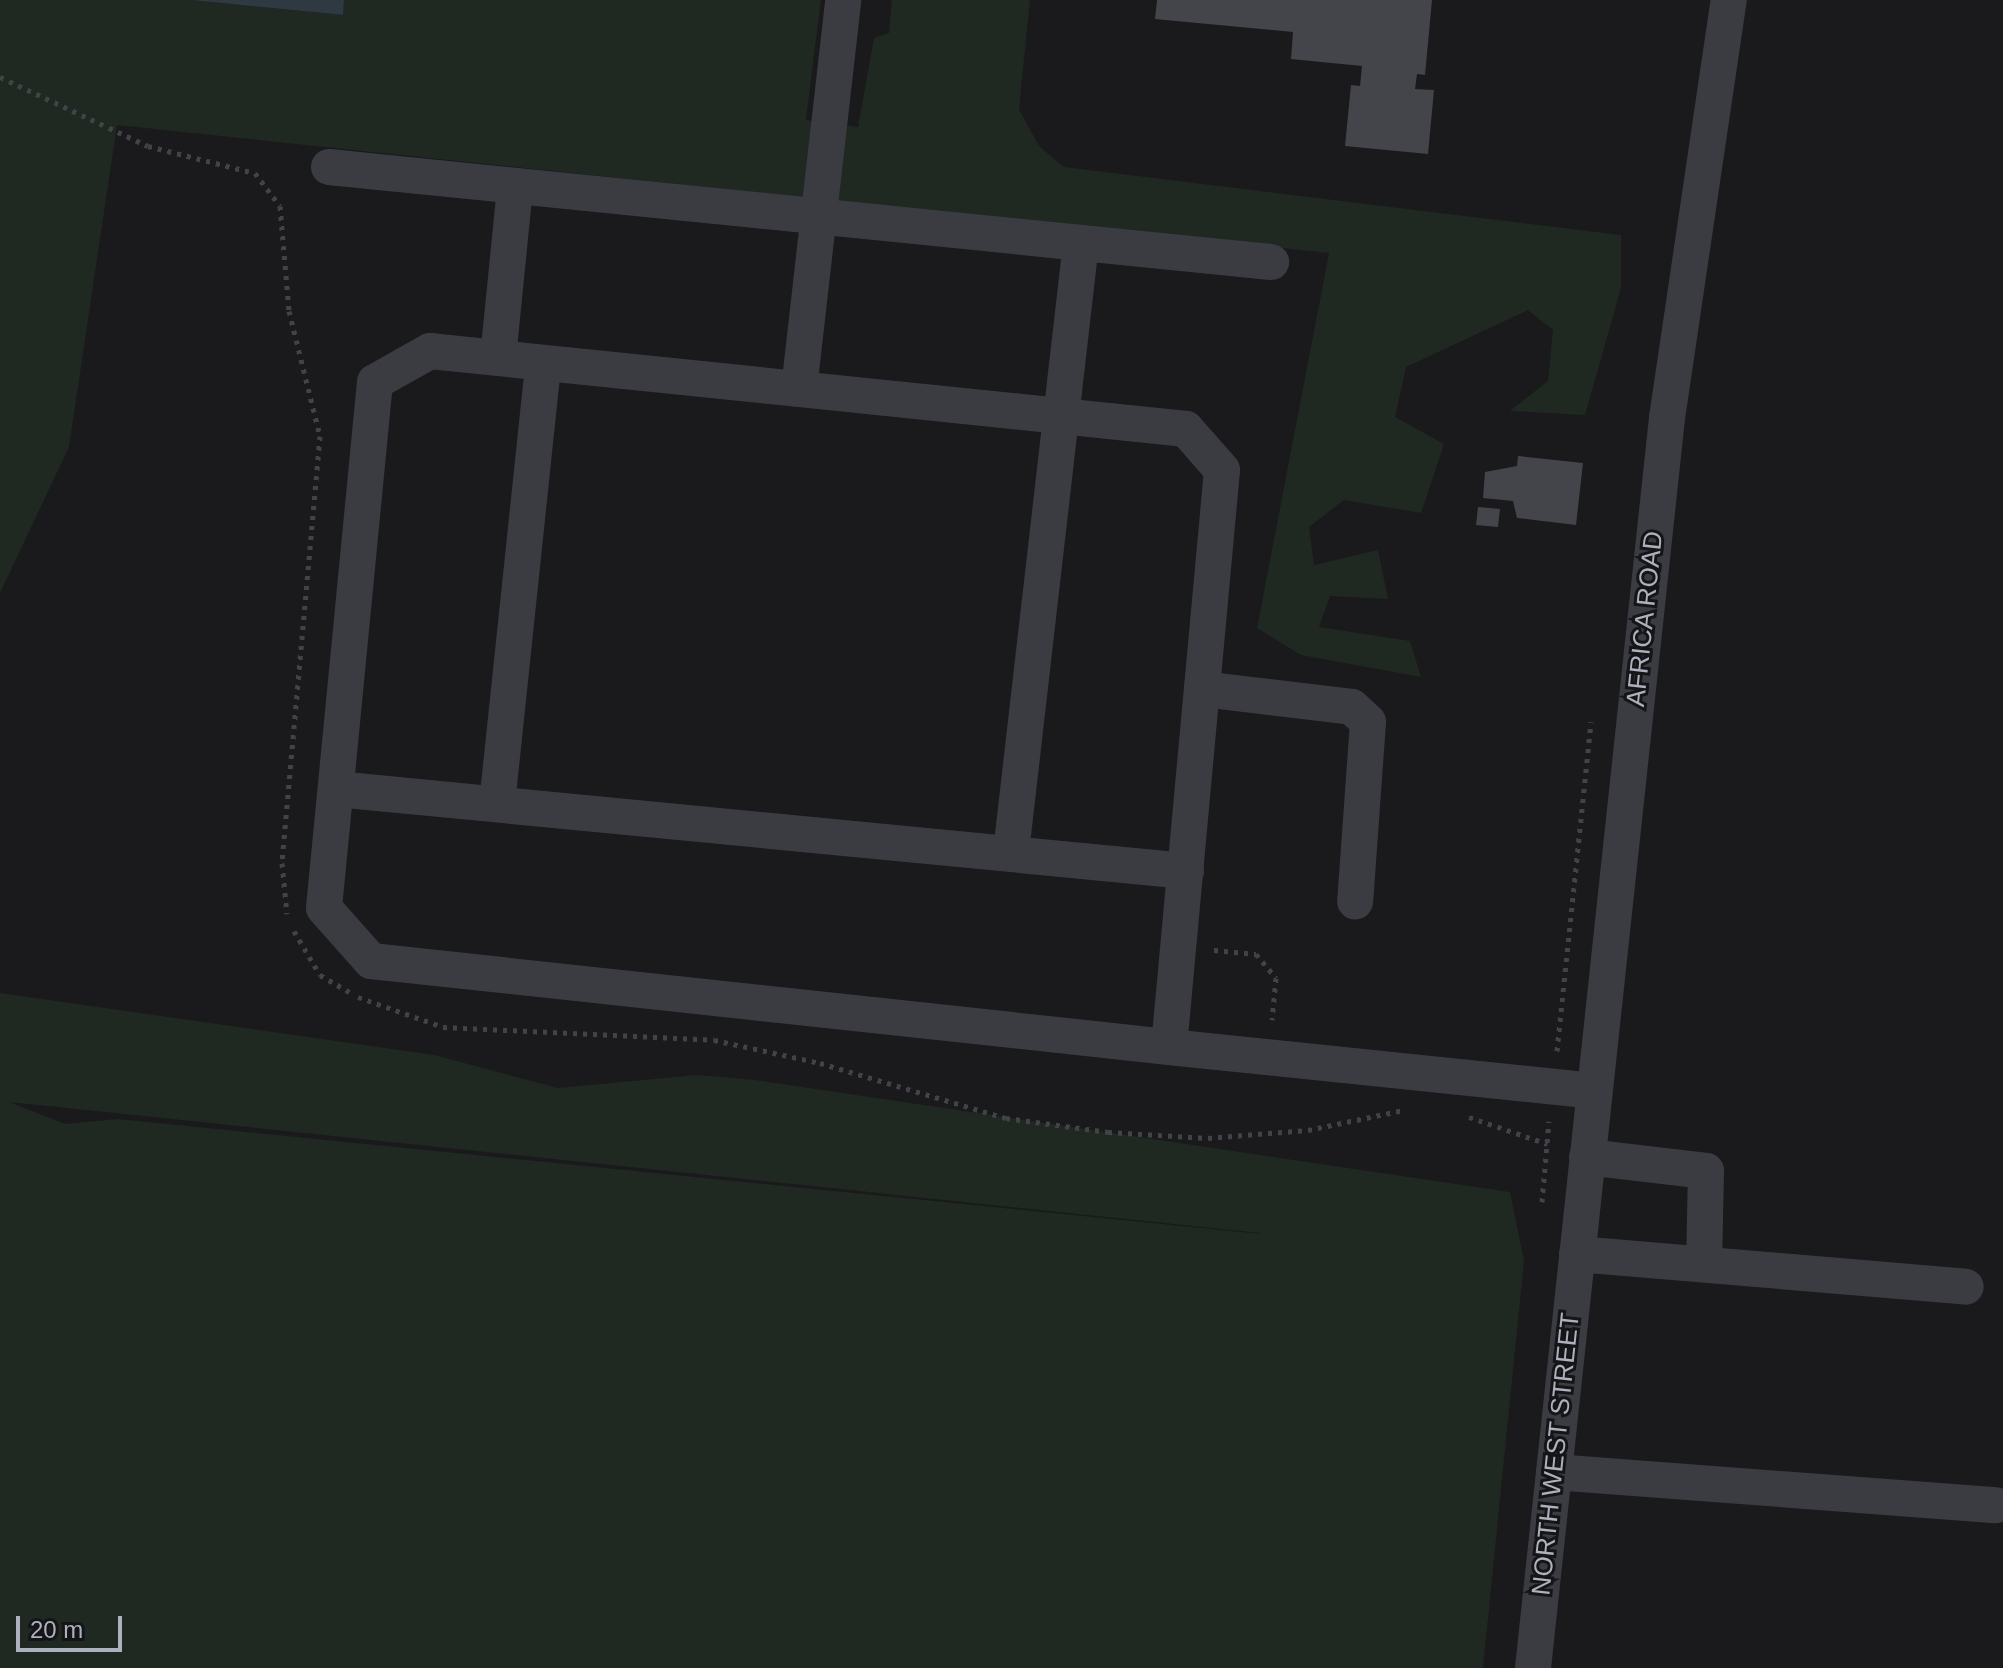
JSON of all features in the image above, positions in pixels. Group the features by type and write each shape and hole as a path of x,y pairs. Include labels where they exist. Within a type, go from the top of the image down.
{"street":[{"path":"799,389 821,217 843,0"},
{"name":"AFRICA ROAD","path":"1577,1247 1667,418 1729,0"},
{"path":"329,167 1271,262"},
{"path":"498,358 515,187"},
{"path":"1011,852 1081,243"},
{"path":"1169,1047 1222,470 1186,429 430,351 375,382 324,908 371,961 1169,1047 1594,1091"},
{"path":"497,804 543,363"},
{"path":"1202,689 1352,707 1368,722 1355,902"},
{"path":"336,789 1186,871"},
{"path":"1587,1157 1706,1171 1704,1263"},
{"path":"1577,1247 1704,1263 1966,1287"},
{"name":"NORTH WEST STREET","path":"1533,1668 1577,1247"},
{"path":"1554,1472 1996,1505"}],"path":[{"path":"0,77 83,118"},
{"path":"1556,1055 1591,722"},
{"path":"1213,950 1256,954 1276,978 1272,1020"},
{"path":"1542,1202 1550,1111"}],"shaded area":[{"path":"0,0 191,0 342,15 344,0 821,0 806,120 858,127 874,38 889,33 892,0 1030,0 1019,109 1039,146 1064,167 1621,235 1621,288 1585,415 1510,411 1548,381 1553,330 1528,310 1406,367 1395,417 1444,444 1421,513 1344,500 1309,527 1314,565 1378,550 1388,599 1330,596 1319,627 1410,641 1421,677 1301,655 1257,628 1329,253 117,125 69,447 0,593"},
{"path":"191,0 344,0 343,15"},
{"path":"0,993 434,1055 558,1088 697,1075 755,1080 1510,1192 1524,1261 1483,1668 0,1668","holes":["9,1102 1260,1233 118,1119 65,1124"]}],"building":[{"path":"1157,0 1432,0 1425,75 1417,74 1415,89 1434,90 1428,154 1345,146 1351,85 1360,86 1362,66 1291,59 1293,32 1155,19"},
{"path":"1518,456 1583,463 1576,525 1517,518 1513,501 1483,498 1485,472 1517,466"},
{"path":"1478,507 1500,509 1498,527 1476,525"}]}
